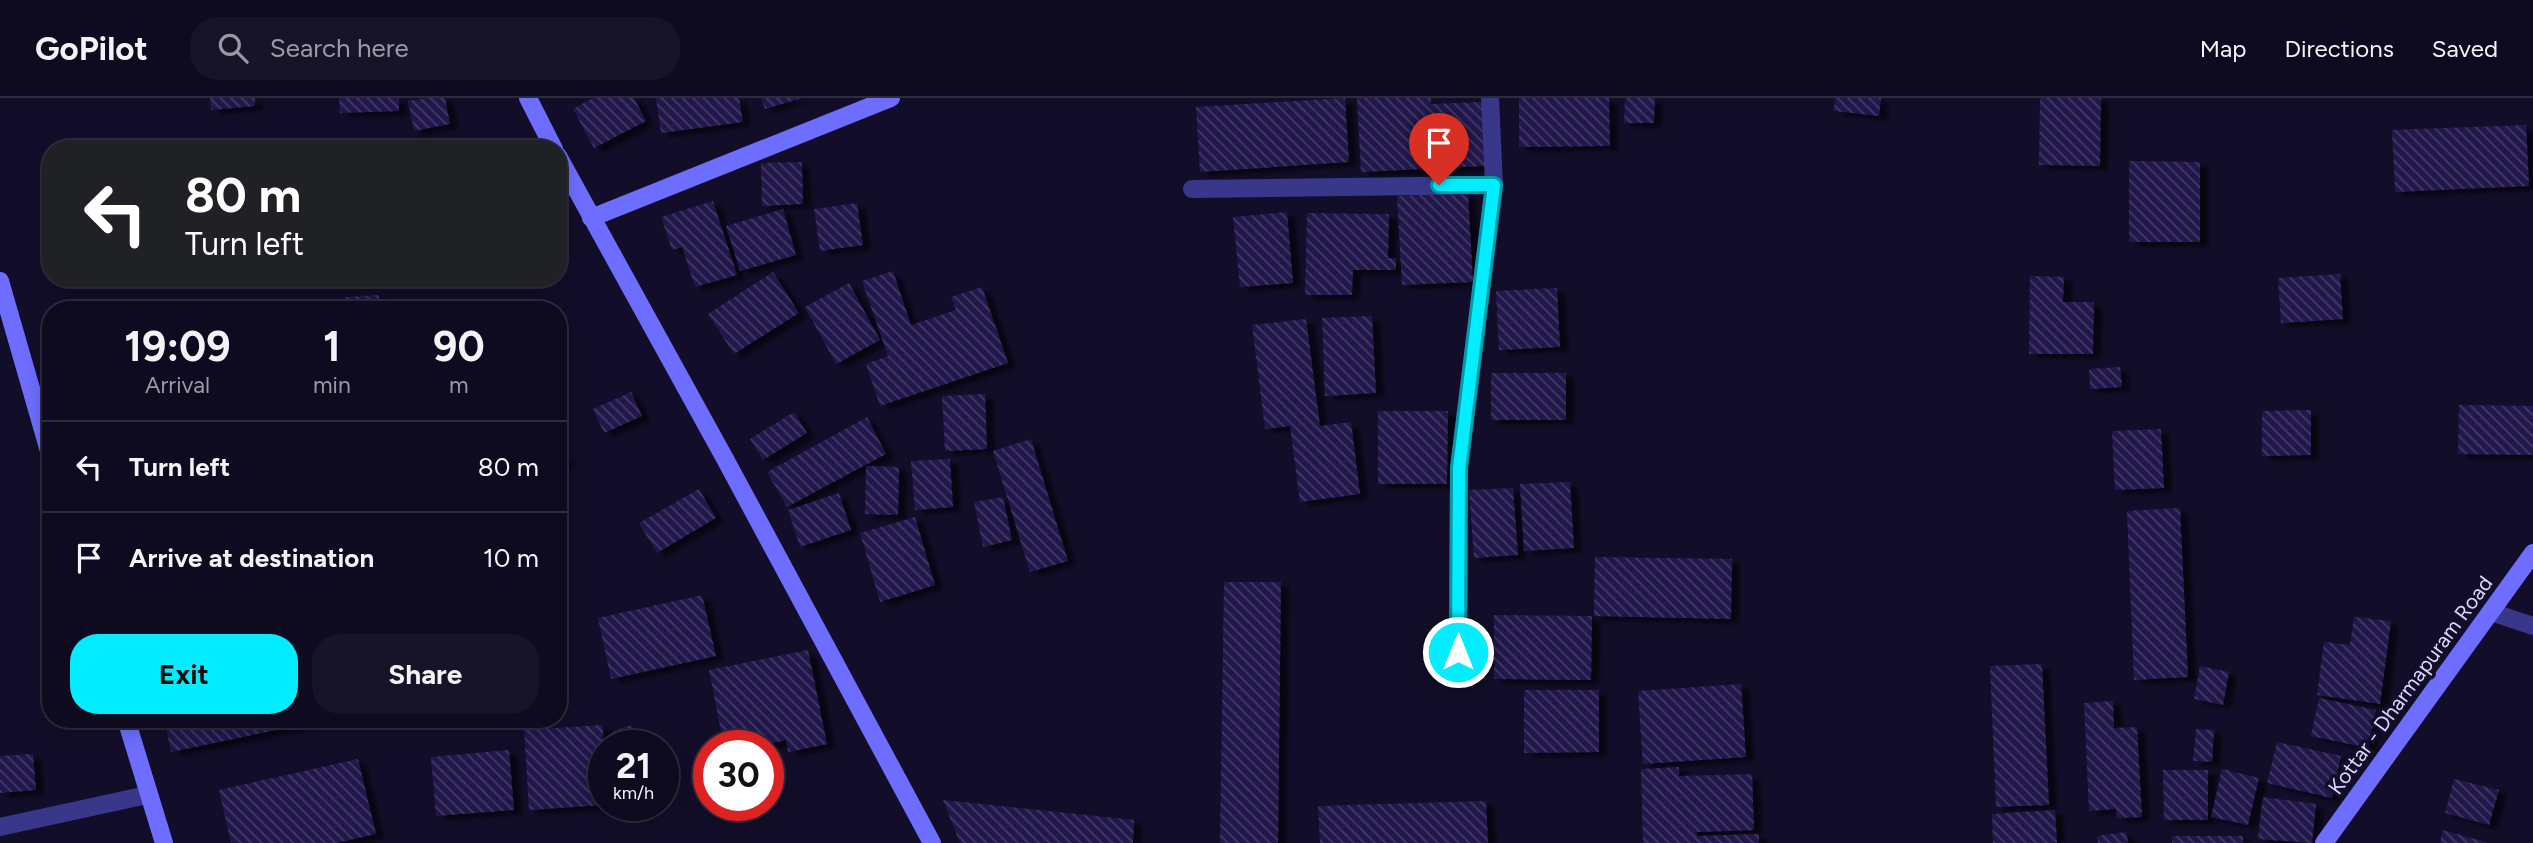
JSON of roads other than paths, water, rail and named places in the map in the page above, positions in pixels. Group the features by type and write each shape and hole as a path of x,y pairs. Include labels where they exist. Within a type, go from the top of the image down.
{"street":[{"path":"528,98 549,140"},
{"path":"591,218 891,98"},
{"path":"1458,652 1459,468 1494,185 1490,98"},
{"path":"567,173 932,843"},
{"path":"1192,189 1494,185"},
{"path":"0,281 42,427"},
{"name":"Kottar - Dharmapuram Road","path":"2325,843 2533,553"},
{"path":"2491,612 2533,626"},
{"path":"128,728 164,843"},
{"path":"0,827 147,795"}]}
